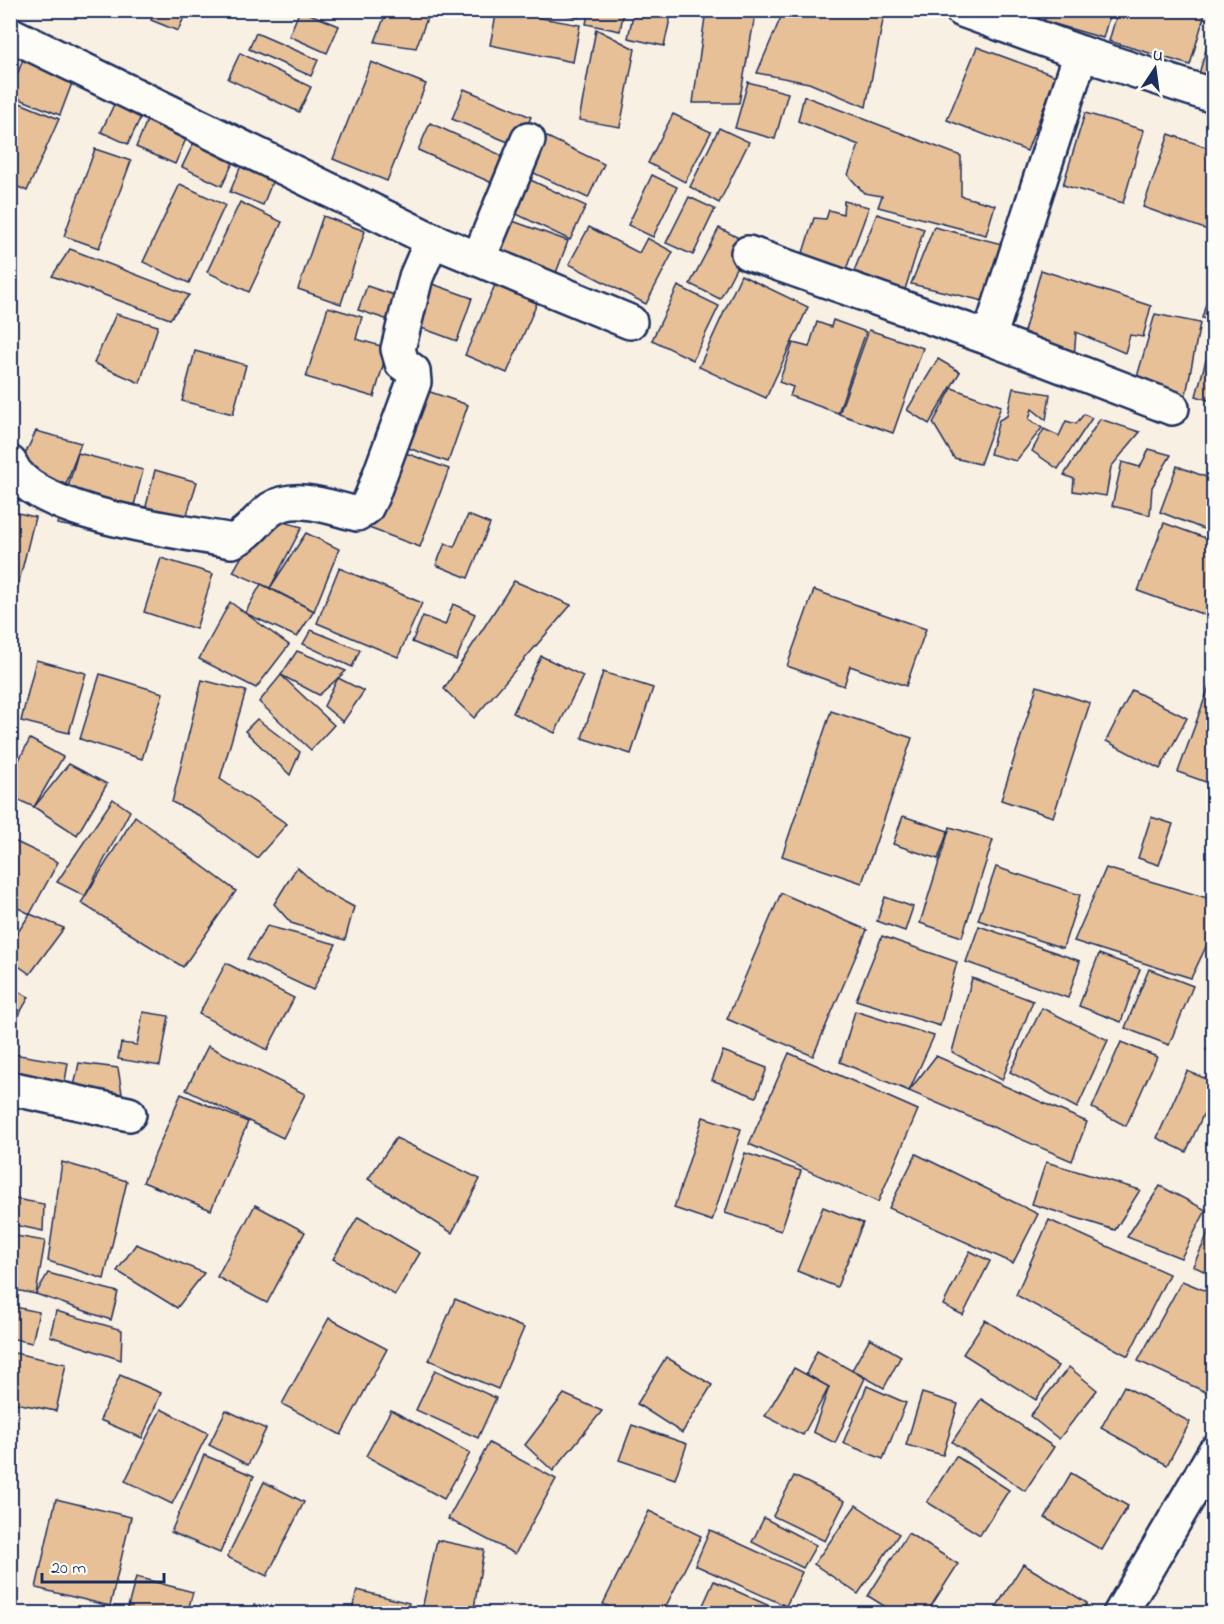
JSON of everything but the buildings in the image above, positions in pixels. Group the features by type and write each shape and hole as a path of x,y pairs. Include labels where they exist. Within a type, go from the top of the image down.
{"street":[{"path":"962,10 1081,53 1214,96"},
{"path":"10,34 432,240 630,322"},
{"path":"989,338 1081,53"},
{"path":"479,258 528,140"},
{"path":"10,463 29,486 92,515 232,541 246,535 273,508 300,501 357,514 366,508 372,496 414,382 413,371 402,363 398,349 416,278 432,240"},
{"path":"748,253 989,338 1172,408"},
{"path":"10,1088 129,1114"},
{"path":"1120,1614 1214,1453"}]}
